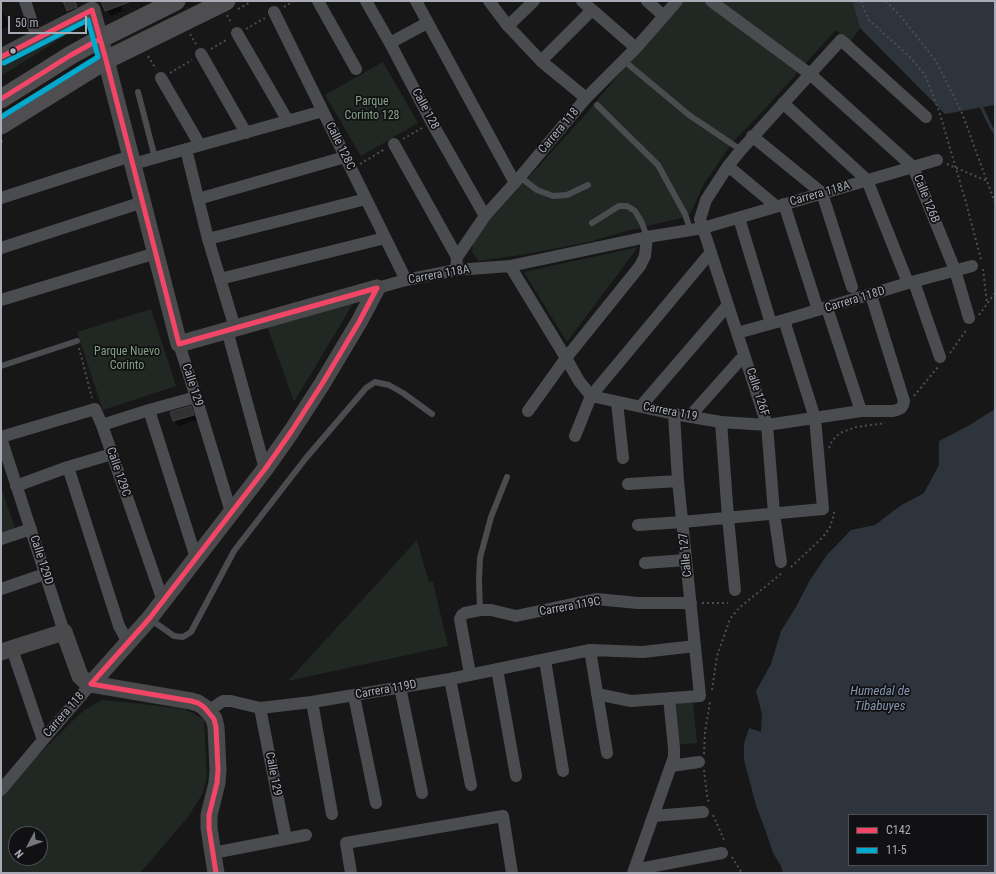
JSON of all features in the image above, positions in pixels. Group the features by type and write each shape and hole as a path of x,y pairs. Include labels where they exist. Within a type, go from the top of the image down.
{"main road":[{"path":"1,99 71,55 176,1"},
{"path":"1,125 106,60 226,1"}],"street":[{"path":"25,1 37,38"},
{"path":"318,1 356,69"},
{"name":"Calle 128","path":"366,1 432,123 486,216"},
{"path":"416,1 517,180"},
{"path":"489,1 508,26 541,61 586,98"},
{"path":"508,26 534,1"},
{"path":"582,1 636,48"},
{"path":"647,1 664,16"},
{"name":"Carrera 118","path":"457,257 486,216 586,98 636,48 677,1"},
{"name":"Calle 126B","path":"711,1 810,74 913,166 955,270 972,320"},
{"path":"1,57 37,38 91,5"},
{"name":"Calle 129","path":"91,5 179,344 232,512"},
{"path":"541,61 592,10"},
{"name":"Calle 128C","path":"274,12 406,280"},
{"path":"390,43 427,22"},
{"path":"238,33 288,121"},
{"path":"703,228 700,219 706,200 728,166 752,136 841,40 926,117"},
{"path":"202,54 246,133"},
{"path":"161,78 200,145"},
{"path":"783,103 868,180 942,360"},
{"path":"1,198 132,160 155,158 323,112"},
{"path":"752,136 822,194 852,286"},
{"path":"394,144 457,257 456,270"},
{"path":"186,149 208,239 220,279 265,469"},
{"path":"198,199 345,157"},
{"name":"Carrera 118A","path":"179,344 406,280 456,270 510,266 647,237 703,228 937,160"},
{"path":"728,166 780,205 823,309 861,411"},
{"path":"208,239 366,198"},
{"path":"1,248 142,202"},
{"path":"739,218 769,317"},
{"name":"Calle 126F","path":"703,228 767,424 774,512 781,562"},
{"path":"528,411 566,358 640,266 645,256 647,237"},
{"path":"220,279 385,238"},
{"path":"575,436 591,396 711,252"},
{"path":"1,300 156,253"},
{"path":"510,266 579,382 591,396"},
{"name":"Carrera 118D","path":"737,333 972,266"},
{"name":"Carrera 118","path":"2,787 88,682 130,640 149,618 265,469 322,384 359,322 377,288"},
{"name":"Carrera 119","path":"591,396 674,414 722,422 767,424 814,415 897,410 903,405 904,401 871,295"},
{"path":"641,406 728,305"},
{"path":"638,525 828,508 814,415 784,320"},
{"path":"690,416 740,360"},
{"path":"102,425 196,397"},
{"path":"617,402 623,458"},
{"path":"1,437 95,409"},
{"name":"Calle 129C","path":"95,409 102,425 163,601"},
{"path":"149,410 196,558"},
{"name":"Calle 127","path":"669,698 700,696 678,481 674,414"},
{"path":"722,422 728,517 735,590"},
{"name":"Calle 129D","path":"1,437 64,632 80,676 88,682"},
{"path":"16,486 68,467 112,454"},
{"path":"68,467 119,626 124,635 130,640"},
{"path":"628,484 678,481"},
{"path":"1,538 31,529"},
{"path":"645,563 686,560"},
{"path":"1,589 45,574"},
{"name":"Carrera 119C","path":"470,674 460,619 465,613 480,610 491,610 516,616 596,600 638,603 690,602"},
{"path":"42,740 6,651 64,632"},
{"name":"Carrera 119D","path":"209,712 223,701 231,701 260,708 312,702 450,679 590,650 643,652 695,646"},
{"path":"590,650 607,753"},
{"path":"545,660 563,771"},
{"path":"497,669 516,776"},
{"path":"450,679 471,785"},
{"path":"88,682 198,703 204,707 214,719 216,727 218,770 209,822 216,873"},
{"path":"400,687 422,793"},
{"path":"597,694 631,701 669,698 674,757 633,872"},
{"path":"354,696 376,803"},
{"path":"312,702 332,814"},
{"name":"Calle 129","path":"260,708 286,839"},
{"path":"671,766 702,761"},
{"path":"653,816 709,812"},
{"path":"351,873 346,843 503,816 512,873"},
{"path":"213,853 306,835"},
{"path":"633,872 726,851"}],"lane":[{"path":"629,65 689,115 741,150"},
{"path":"138,92 155,158"},
{"path":"596,105 658,165 685,214 690,229"},
{"path":"517,180 553,196 568,195 588,185"},
{"path":"592,223 619,206 627,206 634,211 642,223 647,237"},
{"path":"1,366 77,342"},
{"path":"149,618 174,636 183,638 191,632 234,551 306,458 366,388 375,382 389,385 432,414"},
{"path":"480,610 480,558 491,517 507,477"}],"path":[{"path":"861,1 869,20 911,58 925,75 939,111 982,263 987,304"},
{"path":"886,1 902,18 936,61 962,113 995,203"},
{"path":"148,56 161,78"},
{"path":"937,160 987,181"},
{"path":"914,397 972,320 995,293"},
{"path":"77,342 95,409"},
{"path":"828,451 832,441 840,433 856,427 887,422"},
{"path":"742,873 726,851 709,812 702,761 717,656 730,619 738,608 793,565 823,537 830,527 834,514 828,508"},
{"path":"690,602 728,603"}],"green space":[{"path":"682,1 852,1 860,28 850,42 836,30 732,143 704,184 689,216 589,242 527,254 479,261 472,252 473,242 490,220 585,115 654,32"},
{"path":"73,24 76,29 1,76 1,65"},
{"name":"Parque Corinto 128","path":"383,62 418,123 361,156 325,95"},
{"path":"638,247 567,342 524,272"},
{"path":"354,302 294,402 266,323"},
{"name":"Parque Nuevo Corinto","path":"151,309 176,386 103,410 77,332"},
{"path":"1,487 15,528 1,533"},
{"path":"417,540 429,582 433,582 448,646 288,681"},
{"path":"102,700 184,709 204,719 207,777 203,793 188,817 140,873 1,873 1,794 84,710"},
{"path":"693,701 697,743 676,745 673,702"}],"water":[{"path":"852,1 995,1 995,105 945,114 860,28"},
{"name":"Humedal de Tibabuyes","path":"995,409 995,873 783,873 781,866 773,853 756,805 744,760 744,744 749,728 761,732 762,714 756,691 771,664 781,631 810,580 827,555 851,530 875,525 900,506 924,493 939,465 939,441 968,426"}],"building":[{"path":"63,1 75,1 77,7 67,11"},
{"path":"101,1 129,1 129,2 105,11"},
{"path":"191,406 194,415 173,421 170,412"}],"waterway":[{"path":"980,104 995,133"}],"transit line":[{"name":"C142","path":"1,57 92,10 179,344"},
{"name":"11-5","path":"1,117 98,57 88,20 4,63"},
{"name":"C142","path":"1,99 71,55 100,39"},
{"name":"C142","path":"179,344 377,288"},
{"name":"C142","path":"91,684 149,619 265,469 322,384 359,322 377,288"},
{"name":"C142","path":"91,684 191,701 204,707 214,719 216,727 218,770 217,783 209,815 209,828 216,873"}]}
